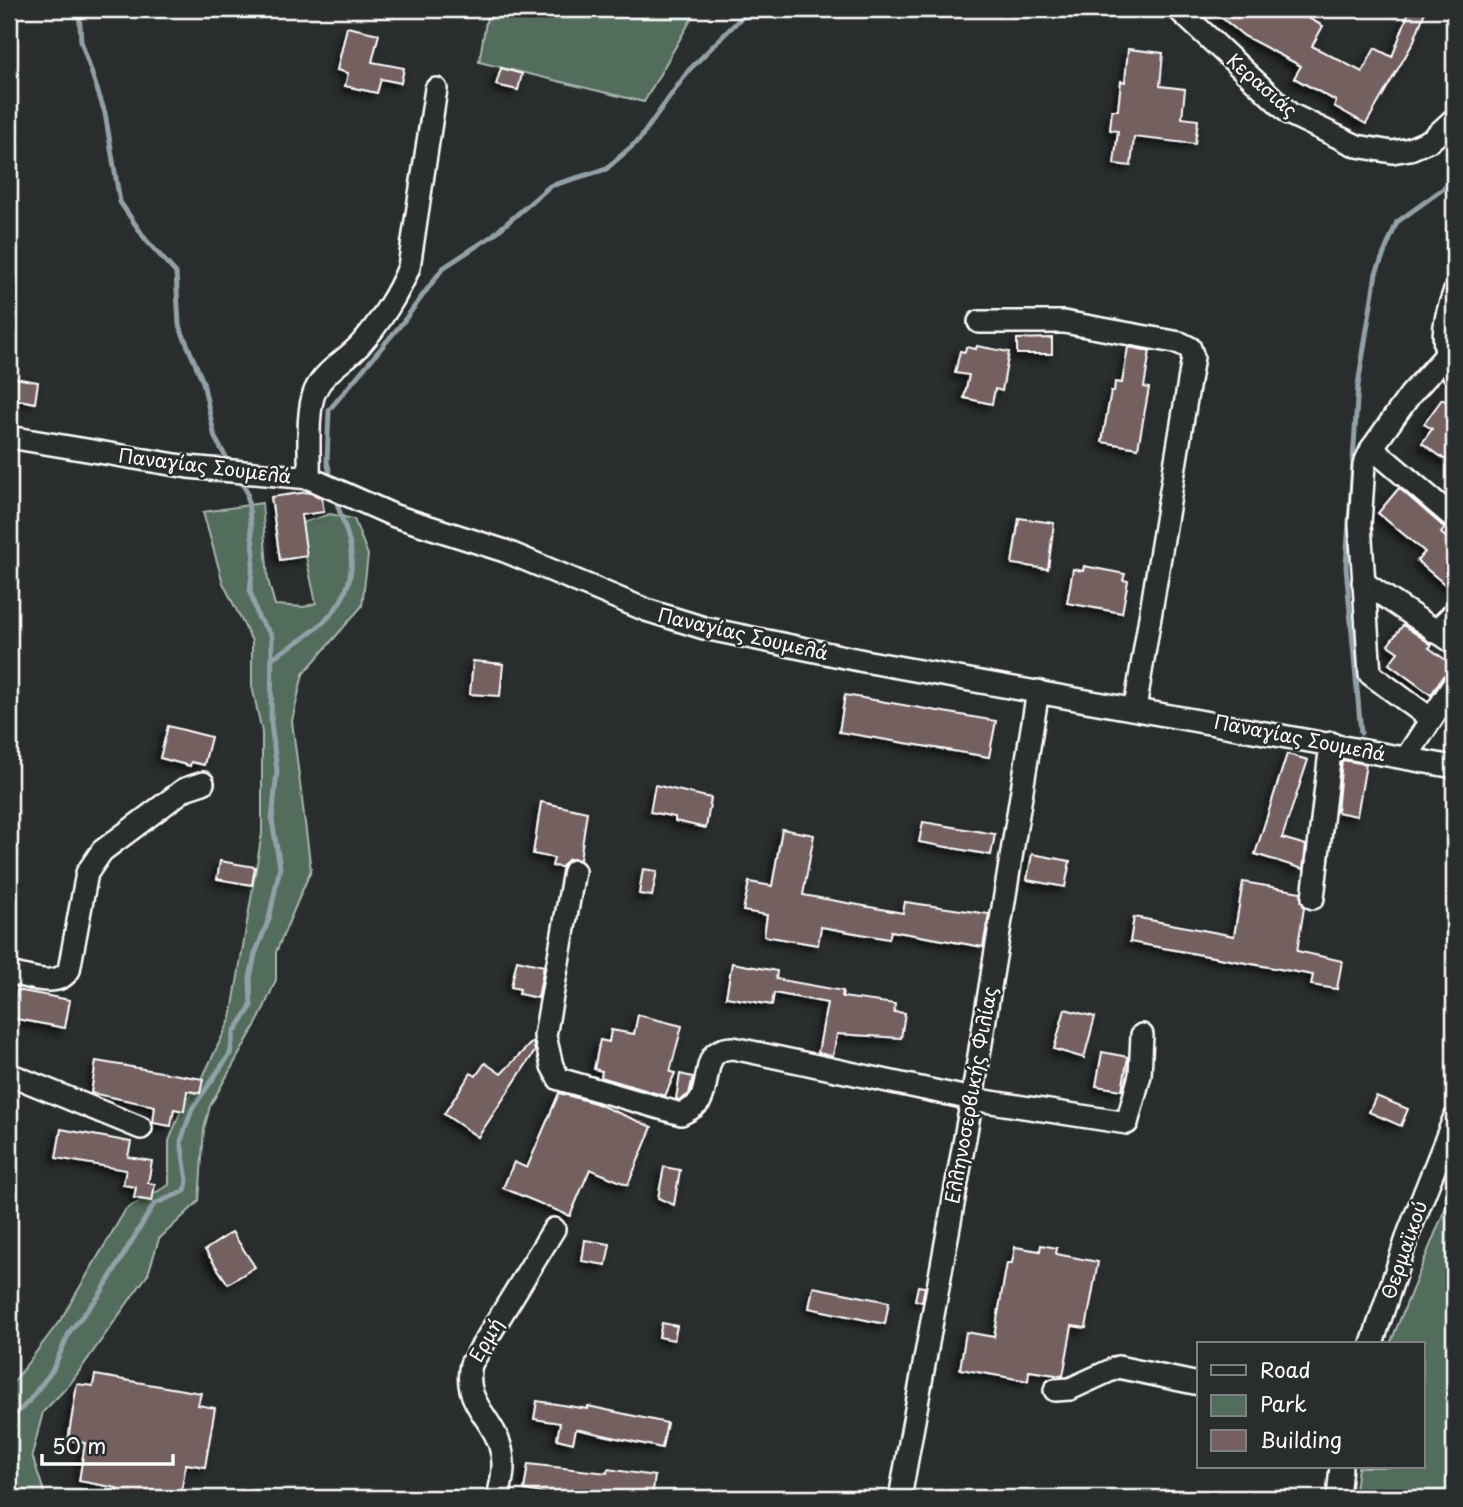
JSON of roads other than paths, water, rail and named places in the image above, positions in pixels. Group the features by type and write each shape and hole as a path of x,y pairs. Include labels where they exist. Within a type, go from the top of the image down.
{"street":[{"name":"Κερασιάς","path":"1178,9 1290,114 1357,146 1391,152 1410,149 1431,140 1454,118"},
{"path":"316,481 311,404 314,392 329,372 360,344 404,281 409,267 436,89"},
{"path":"1432,719 1370,674 1363,582 1364,465 1372,448 1410,395 1450,365 1445,325 1454,293"},
{"path":"979,322 1064,322 1180,343 1190,348 1193,357 1135,708"},
{"name":"Παναγίας Σουμελά","path":"9,437 188,467 316,481 396,516 527,559 671,619 774,644 1454,767"},
{"path":"1372,448 1454,518"},
{"path":"1363,582 1454,643"},
{"path":"1435,632 1454,613"},
{"path":"1406,758 1454,684"},
{"name":"Ελληνοσερβικής Φιλίας","path":"900,1498 972,1099 1038,691"},
{"path":"1313,898 1331,743"},
{"path":"9,973 55,981 63,979 69,970 87,873 93,862 102,851 186,789 203,783"},
{"path":"574,871 545,1037 559,1079 681,1114 699,1102 712,1055 720,1048 733,1048 972,1099 1127,1123 1140,1075 1142,1035"},
{"path":"9,1074 141,1128"},
{"name":"Θερμαϊκού","path":"1373,1342 1409,1232 1454,1119"},
{"name":"Ερμή","path":"498,1498 502,1455 497,1438 470,1394 467,1380 471,1364 554,1229"},
{"path":"1055,1390 1070,1390 1118,1367 1197,1384"},
{"path":"1338,1498 1341,1468"}],"waterway":[{"path":"79,9 81,41 105,113 120,202 146,240 176,273 179,325 203,382 215,438 230,464"},
{"path":"332,483 327,461 329,410 403,322 443,268 492,236 550,186 606,169 639,140 689,70 741,18 754,9"},
{"path":"1361,733 1346,567 1358,385 1376,273 1397,222 1454,181"},
{"path":"9,1421 52,1371 70,1331 99,1296 154,1204 185,1191 187,1181 181,1141 192,1109 230,1054 234,1032 251,1007 250,978 255,954 269,919 280,867 272,820 277,771 271,723 272,636 258,617 250,591 254,553 247,492 239,478"},
{"path":"272,658 329,617 347,589 351,553 335,496"},
{"path":"9,1485 23,1498"}]}
